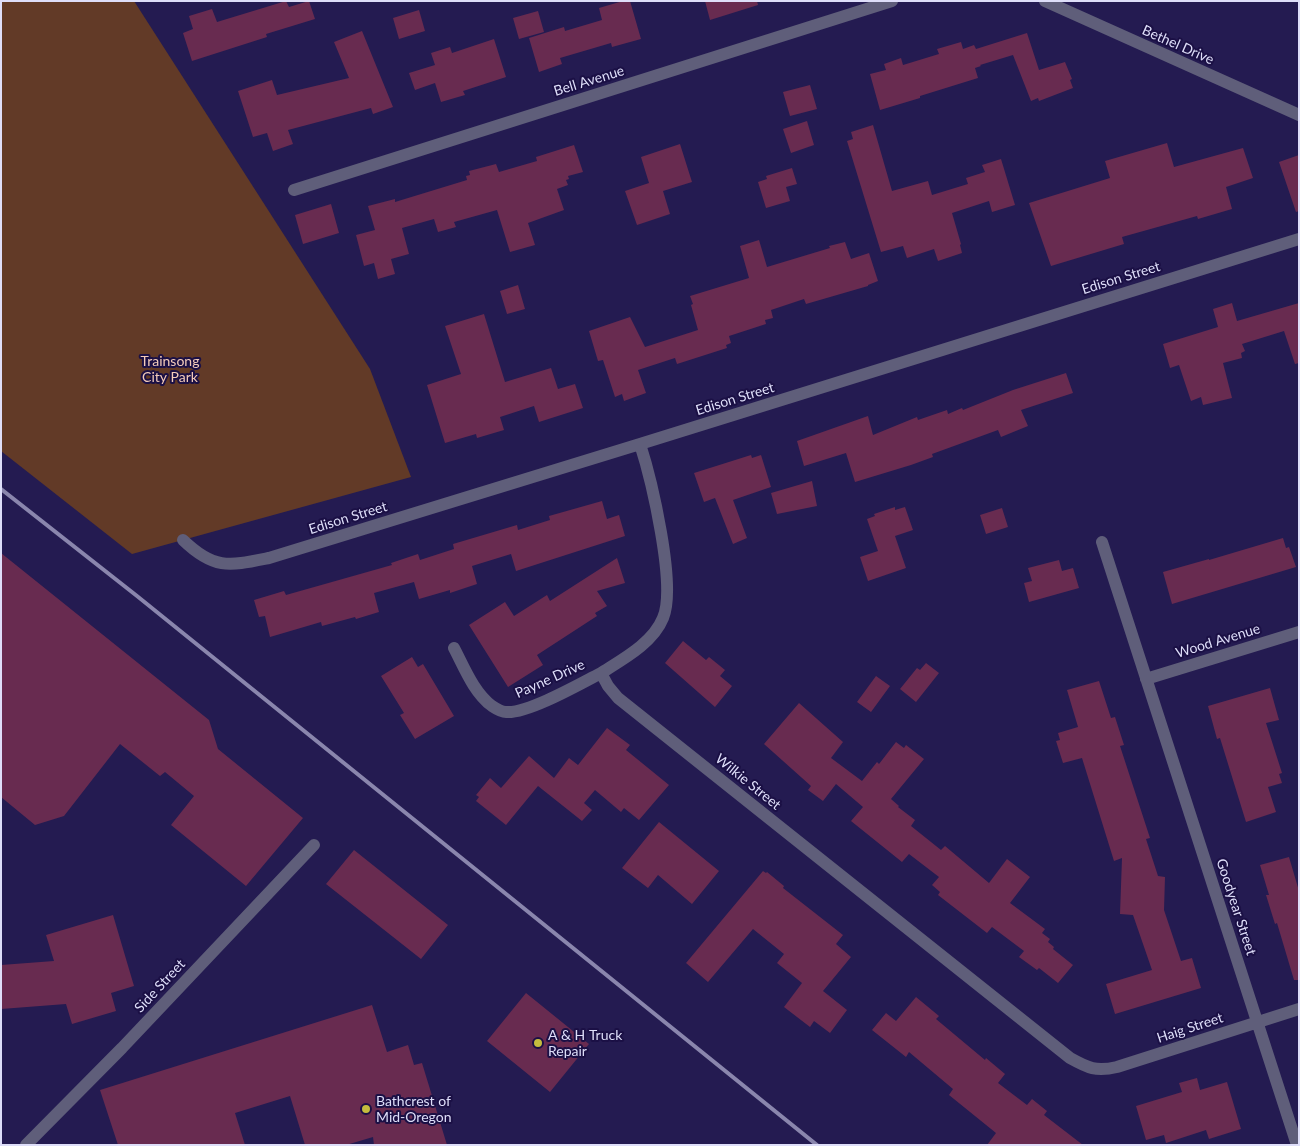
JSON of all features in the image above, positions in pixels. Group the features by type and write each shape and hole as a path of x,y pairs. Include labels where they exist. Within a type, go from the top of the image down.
{"street":[{"name":"Bell Avenue","path":"294,190 892,1"},
{"name":"Bethel Drive","path":"1045,1 1299,115"},
{"name":"Edison Street","path":"183,540 208,560 223,564 250,562 268,558 1299,239"},
{"path":"601,673 642,644 659,626 664,616 666,580 664,551 648,470 640,444"},
{"name":"Goodyear Street","path":"1102,542 1297,1145"},
{"name":"Wood Avenue","path":"1146,679 1299,632"},
{"name":"Payne Drive","path":"454,648 479,692 491,705 505,712 523,709 557,696 601,673"},
{"name":"Wilkie Street","path":"601,673 608,686 618,698 1070,1058 1089,1068"},
{"name":"Side Street","path":"26,1145 122,1048 314,845"},
{"name":"Haig Street","path":"1089,1068 1106,1070 1117,1068 1299,1009"}],"green space":[{"name":"Trainsong City Park","path":"1,1 134,1 370,369 411,477 132,554 1,451"}],"building":[{"path":"286,1 289,7 309,1 315,19 266,34 267,37 192,61 183,33 193,29 189,16 212,9 217,22"},
{"path":"623,1 630,1 641,39 612,47 611,43 560,58 562,64 539,72 529,38 564,27 565,31 602,20 599,8"},
{"path":"705,1 757,1 758,5 710,20"},
{"path":"419,10 425,31 399,39 393,18"},
{"path":"538,11 544,32 519,39 513,18"},
{"path":"362,31 393,107 373,114 371,108 288,130 293,144 273,151 267,133 253,137 238,91 272,80 277,95 349,78 334,42"},
{"path":"1027,33 1039,70 1065,62 1072,79 1070,80 1073,88 1039,101 1038,98 1031,101 1013,55 975,68 978,78 880,110 870,74 886,70 884,64 901,58 903,65 939,54 937,49 961,42 963,49 974,45 976,49"},
{"path":"494,39 506,77 463,91 465,95 441,102 435,83 415,90 409,73 435,65 431,53 450,47 452,53"},
{"path":"810,85 817,109 790,116 783,92"},
{"path":"807,121 814,145 791,153 783,129"},
{"path":"873,125 892,191 928,181 932,195 968,184 966,178 985,172 982,165 1001,159 1015,205 992,212 989,201 952,213 962,253 938,261 934,249 907,258 903,246 881,252 847,141 853,139 851,132"},
{"path":"1167,143 1174,167 1243,148 1253,178 1226,187 1232,209 1198,219 1197,216 1122,237 1124,244 1051,266 1029,203 1110,178 1105,161"},
{"path":"680,144 692,182 663,191 670,214 637,225 625,191 649,183 641,157"},
{"path":"574,145 583,172 568,176 569,179 566,180 568,185 557,189 564,210 528,223 535,245 510,252 497,210 454,222 456,227 438,232 434,219 402,228 409,254 391,259 395,274 378,279 374,263 364,266 356,235 375,230 368,206 395,199 395,202 467,180 466,176 470,175 469,171 496,164 499,172 537,161 536,157"},
{"path":"1299,155 1299,211 1296,212 1279,162"},
{"path":"792,168 797,184 786,187 790,201 766,208 758,182 767,179 766,176"},
{"path":"331,204 339,233 303,244 295,215"},
{"path":"759,240 767,267 845,242 851,259 869,253 878,281 868,286 806,304 804,299 771,310 773,318 765,320 766,324 729,336 731,343 726,345 727,348 677,364 675,358 638,370 646,393 624,401 622,394 615,397 603,360 598,361 589,331 630,317 645,347 698,330 690,296 749,278 740,246"},
{"path":"518,285 525,309 507,314 500,291"},
{"path":"1232,303 1237,321 1299,303 1299,363 1295,364 1284,331 1242,344 1245,351 1241,353 1242,358 1223,363 1232,398 1203,405 1201,397 1191,401 1179,365 1170,368 1163,344 1218,327 1213,309"},
{"path":"484,314 505,382 551,368 558,389 575,384 583,408 539,422 534,406 500,417 504,430 477,438 476,434 445,443 427,385 461,374 445,326"},
{"path":"1066,373 1073,393 1021,410 1028,426 1001,437 998,430 932,454 933,457 911,465 855,482 846,453 804,466 797,441 868,416 873,435 917,417 918,420 947,410 948,414 962,408 963,410 1013,390"},
{"path":"751,455 752,458 761,455 771,487 733,500 747,538 733,544 715,498 704,502 694,473"},
{"path":"812,481 817,506 777,514 771,493"},
{"path":"602,501 607,519 619,515 625,536 516,571 511,554 472,566 477,584 450,593 450,590 419,599 414,582 374,593 379,612 356,619 355,617 322,626 321,622 270,637 265,616 259,617 254,600 284,591 286,595 392,565 391,563 418,554 420,560 454,549 453,544 517,525 518,530 550,520 549,516"},
{"path":"895,507 895,510 905,507 913,530 895,536 906,568 868,581 860,557 878,551 867,519 875,516 874,514"},
{"path":"1002,508 1008,527 986,534 980,515"},
{"path":"1283,538 1286,548 1289,547 1296,567 1172,604 1163,572"},
{"path":"1,553 209,720 218,749 303,818 246,886 171,825 194,796 165,772 160,776 120,744 64,816 35,825 1,797"},
{"path":"617,558 625,583 597,591 607,606 595,613 597,616 537,655 543,665 508,687 469,625 505,602 514,616 547,595 550,601"},
{"path":"1059,560 1062,571 1073,568 1079,588 1029,602 1024,583 1032,581 1028,568"},
{"path":"683,641 706,660 709,657 725,670 720,676 732,686 715,707 665,663"},
{"path":"412,657 418,667 423,664 454,716 415,739 400,715 404,713 381,676"},
{"path":"926,663 939,673 916,702 900,689 917,668 920,670"},
{"path":"876,676 890,686 871,712 857,702"},
{"path":"1099,681 1111,718 1115,717 1124,745 1120,746 1150,838 1146,839 1158,876 1165,877 1164,910 1181,961 1192,958 1201,988 1115,1014 1106,984 1152,970 1133,915 1120,914 1122,858 1114,861 1082,758 1063,763 1056,741 1060,740 1058,733 1078,727 1067,690"},
{"path":"1270,688 1279,720 1266,723 1282,773 1279,774 1282,783 1268,787 1276,812 1246,822 1220,738 1217,739 1208,706"},
{"path":"799,703 843,742 831,758 862,781 877,762 879,764 896,742 904,748 906,745 924,759 891,799 915,820 911,826 941,850 945,846 989,883 1007,859 1030,877 1010,903 1045,929 1042,933 1050,939 1048,942 1054,947 1053,949 1073,965 1058,983 1039,968 1037,970 1019,957 1024,951 992,927 987,933 938,895 940,892 932,885 939,877 909,854 902,862 851,821 863,807 836,784 823,801 808,790 811,786 764,744"},
{"path":"607,728 630,745 626,750 669,785 639,820 624,808 621,812 595,790 584,803 592,810 582,821 538,786 506,825 476,801 479,797 476,795 490,778 501,788 529,756 554,778 569,758 578,765"},
{"path":"659,822 719,871 692,904 658,875 648,888 622,868"},
{"path":"354,850 448,925 421,959 326,884"},
{"path":"1289,857 1299,891 1299,980 1294,980 1277,923 1275,924 1266,895 1269,895 1260,865"},
{"path":"763,871 767,872 784,886 783,888 843,935 836,944 851,957 823,991 847,1010 830,1033 814,1021 810,1027 784,1007 802,983 777,963 784,954 753,929 708,982 686,963"},
{"path":"113,915 134,986 111,993 116,1011 72,1024 66,1004 1,1009 1,965 54,961 46,935"},
{"name":"A & H Truck Repair","path":"526,993 589,1044 550,1092 487,1041"},
{"path":"916,997 939,1016 936,1019 985,1060 986,1058 1005,1074 998,1083 1027,1105 1032,1099 1047,1111 1044,1115 1083,1145 987,1145 996,1133 949,1095 953,1089 909,1052 906,1057 872,1030 886,1013 896,1021"},
{"path":"372,1005 387,1052 408,1045 414,1065 422,1063 447,1145 374,1145 373,1137 346,1145 305,1145 290,1096 235,1113 245,1145 118,1145 100,1090"},
{"path":"1197,1078 1200,1090 1227,1082 1241,1129 1209,1139 1206,1130 1166,1143 1164,1135 1146,1140 1136,1106 1182,1092 1179,1083"}],"railway":[{"path":"1,489 137,596 817,1145"}],"place":[{"name":"A & H Truck Repair","path":"538,1043"},
{"name":"Bathcrest of Mid-Oregon","path":"366,1109"}]}
